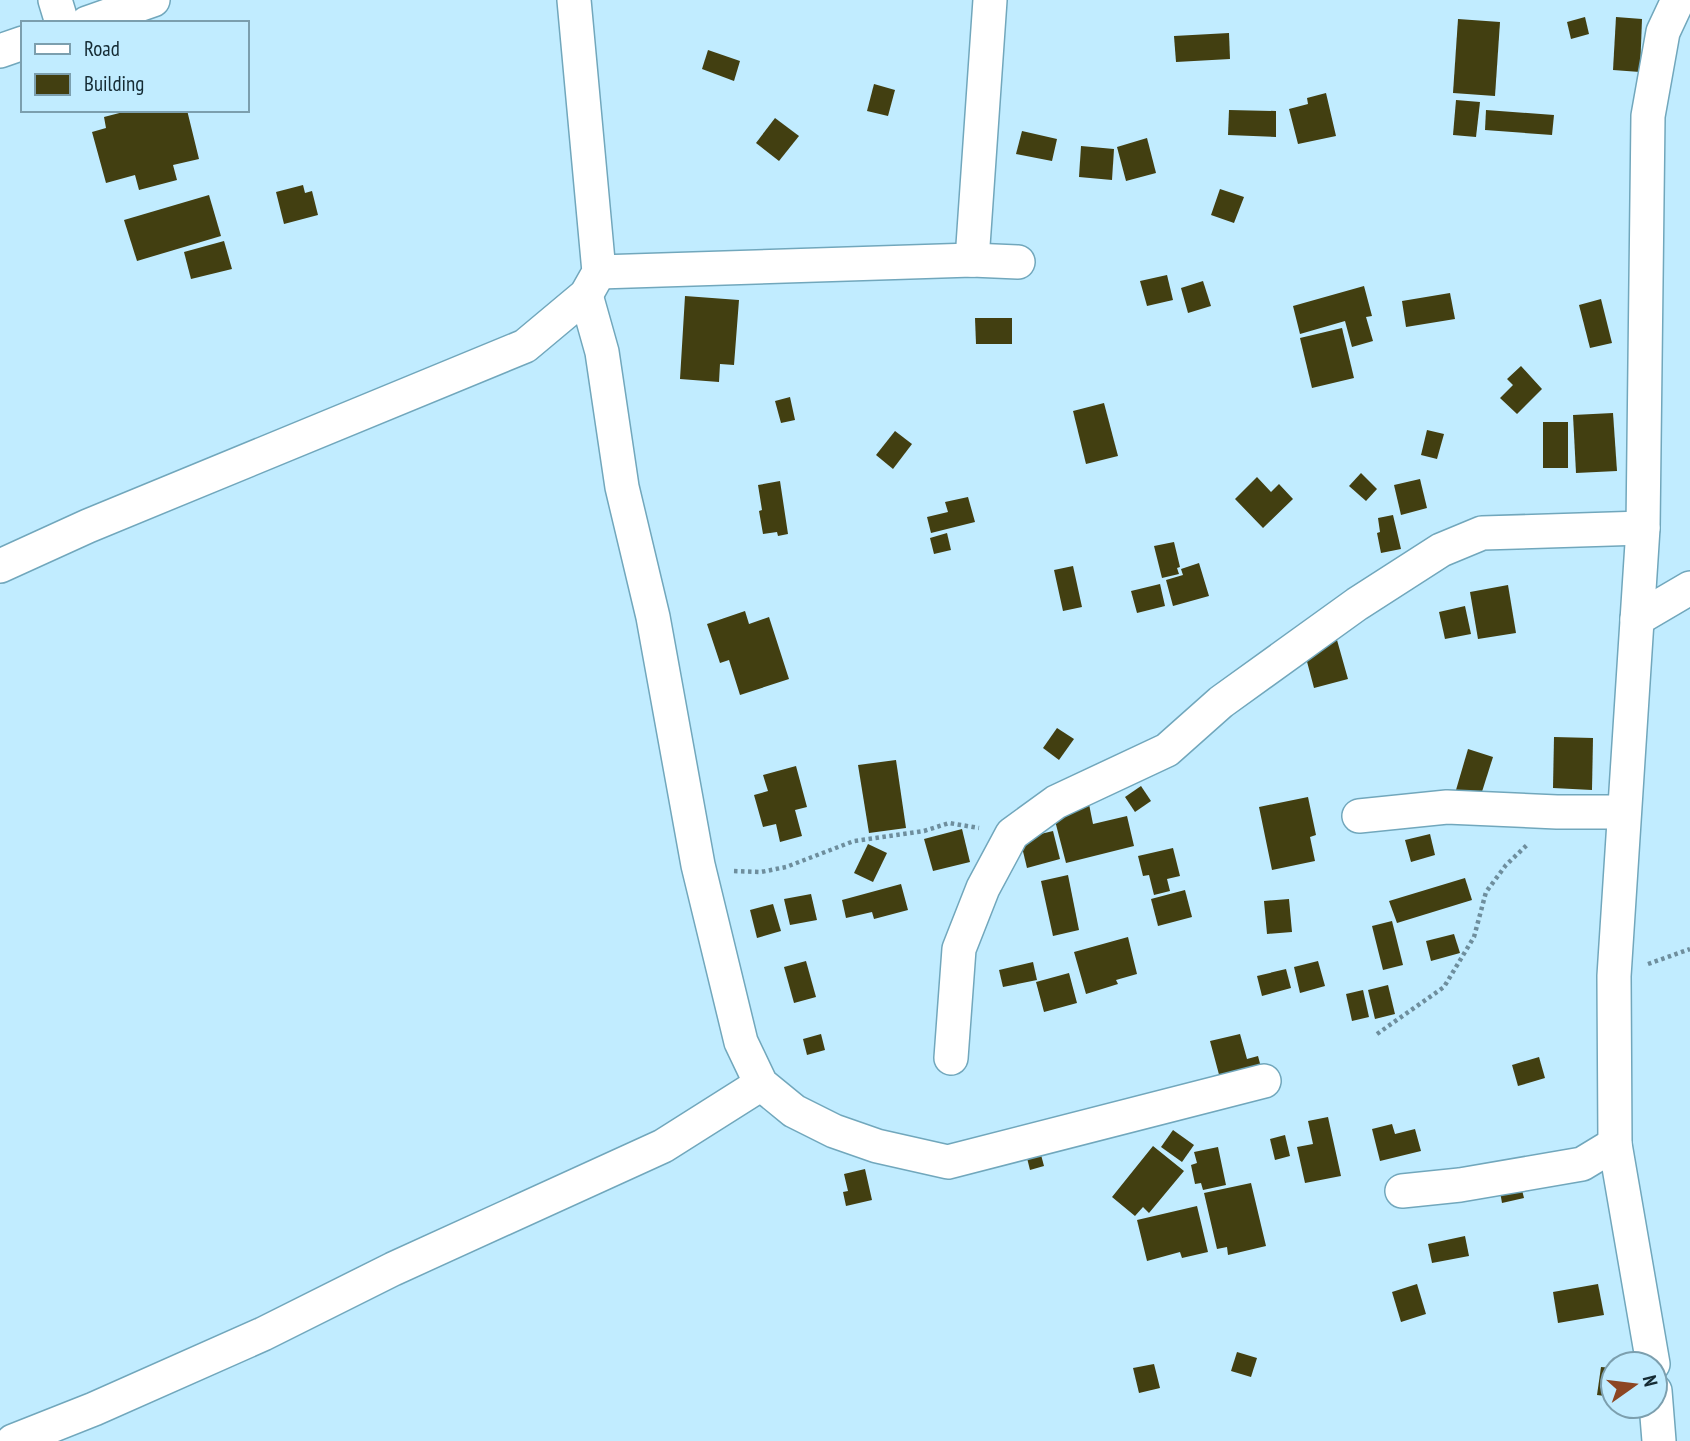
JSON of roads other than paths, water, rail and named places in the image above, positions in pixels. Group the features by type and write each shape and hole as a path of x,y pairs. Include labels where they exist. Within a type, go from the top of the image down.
{"street":[{"path":"55,0 61,21"},
{"path":"92,21 153,0"},
{"path":"573,0 593,283 622,487 653,617 698,865 741,1042 761,1084 794,1111 834,1131 877,1146 948,1162 1264,1081"},
{"path":"972,260 990,0"},
{"path":"1651,1350 1615,1144 1614,976 1643,528 1648,116 1664,32 1678,0"},
{"path":"0,51 21,44"},
{"path":"0,566 88,526 525,346 593,283 972,260 1018,262"},
{"path":"951,1058 959,948 983,888 1012,834 1056,802 1167,750 1232,693 1357,604 1441,550 1482,533 1643,528"},
{"path":"1637,619 1690,588"},
{"path":"1359,816 1447,807 1558,812 1623,811"},
{"path":"13,1441 94,1409 263,1334 393,1269 663,1146 761,1084"},
{"path":"1402,1191 1460,1185 1582,1164 1615,1144"},
{"path":"1657,1420 1659,1441"}]}
